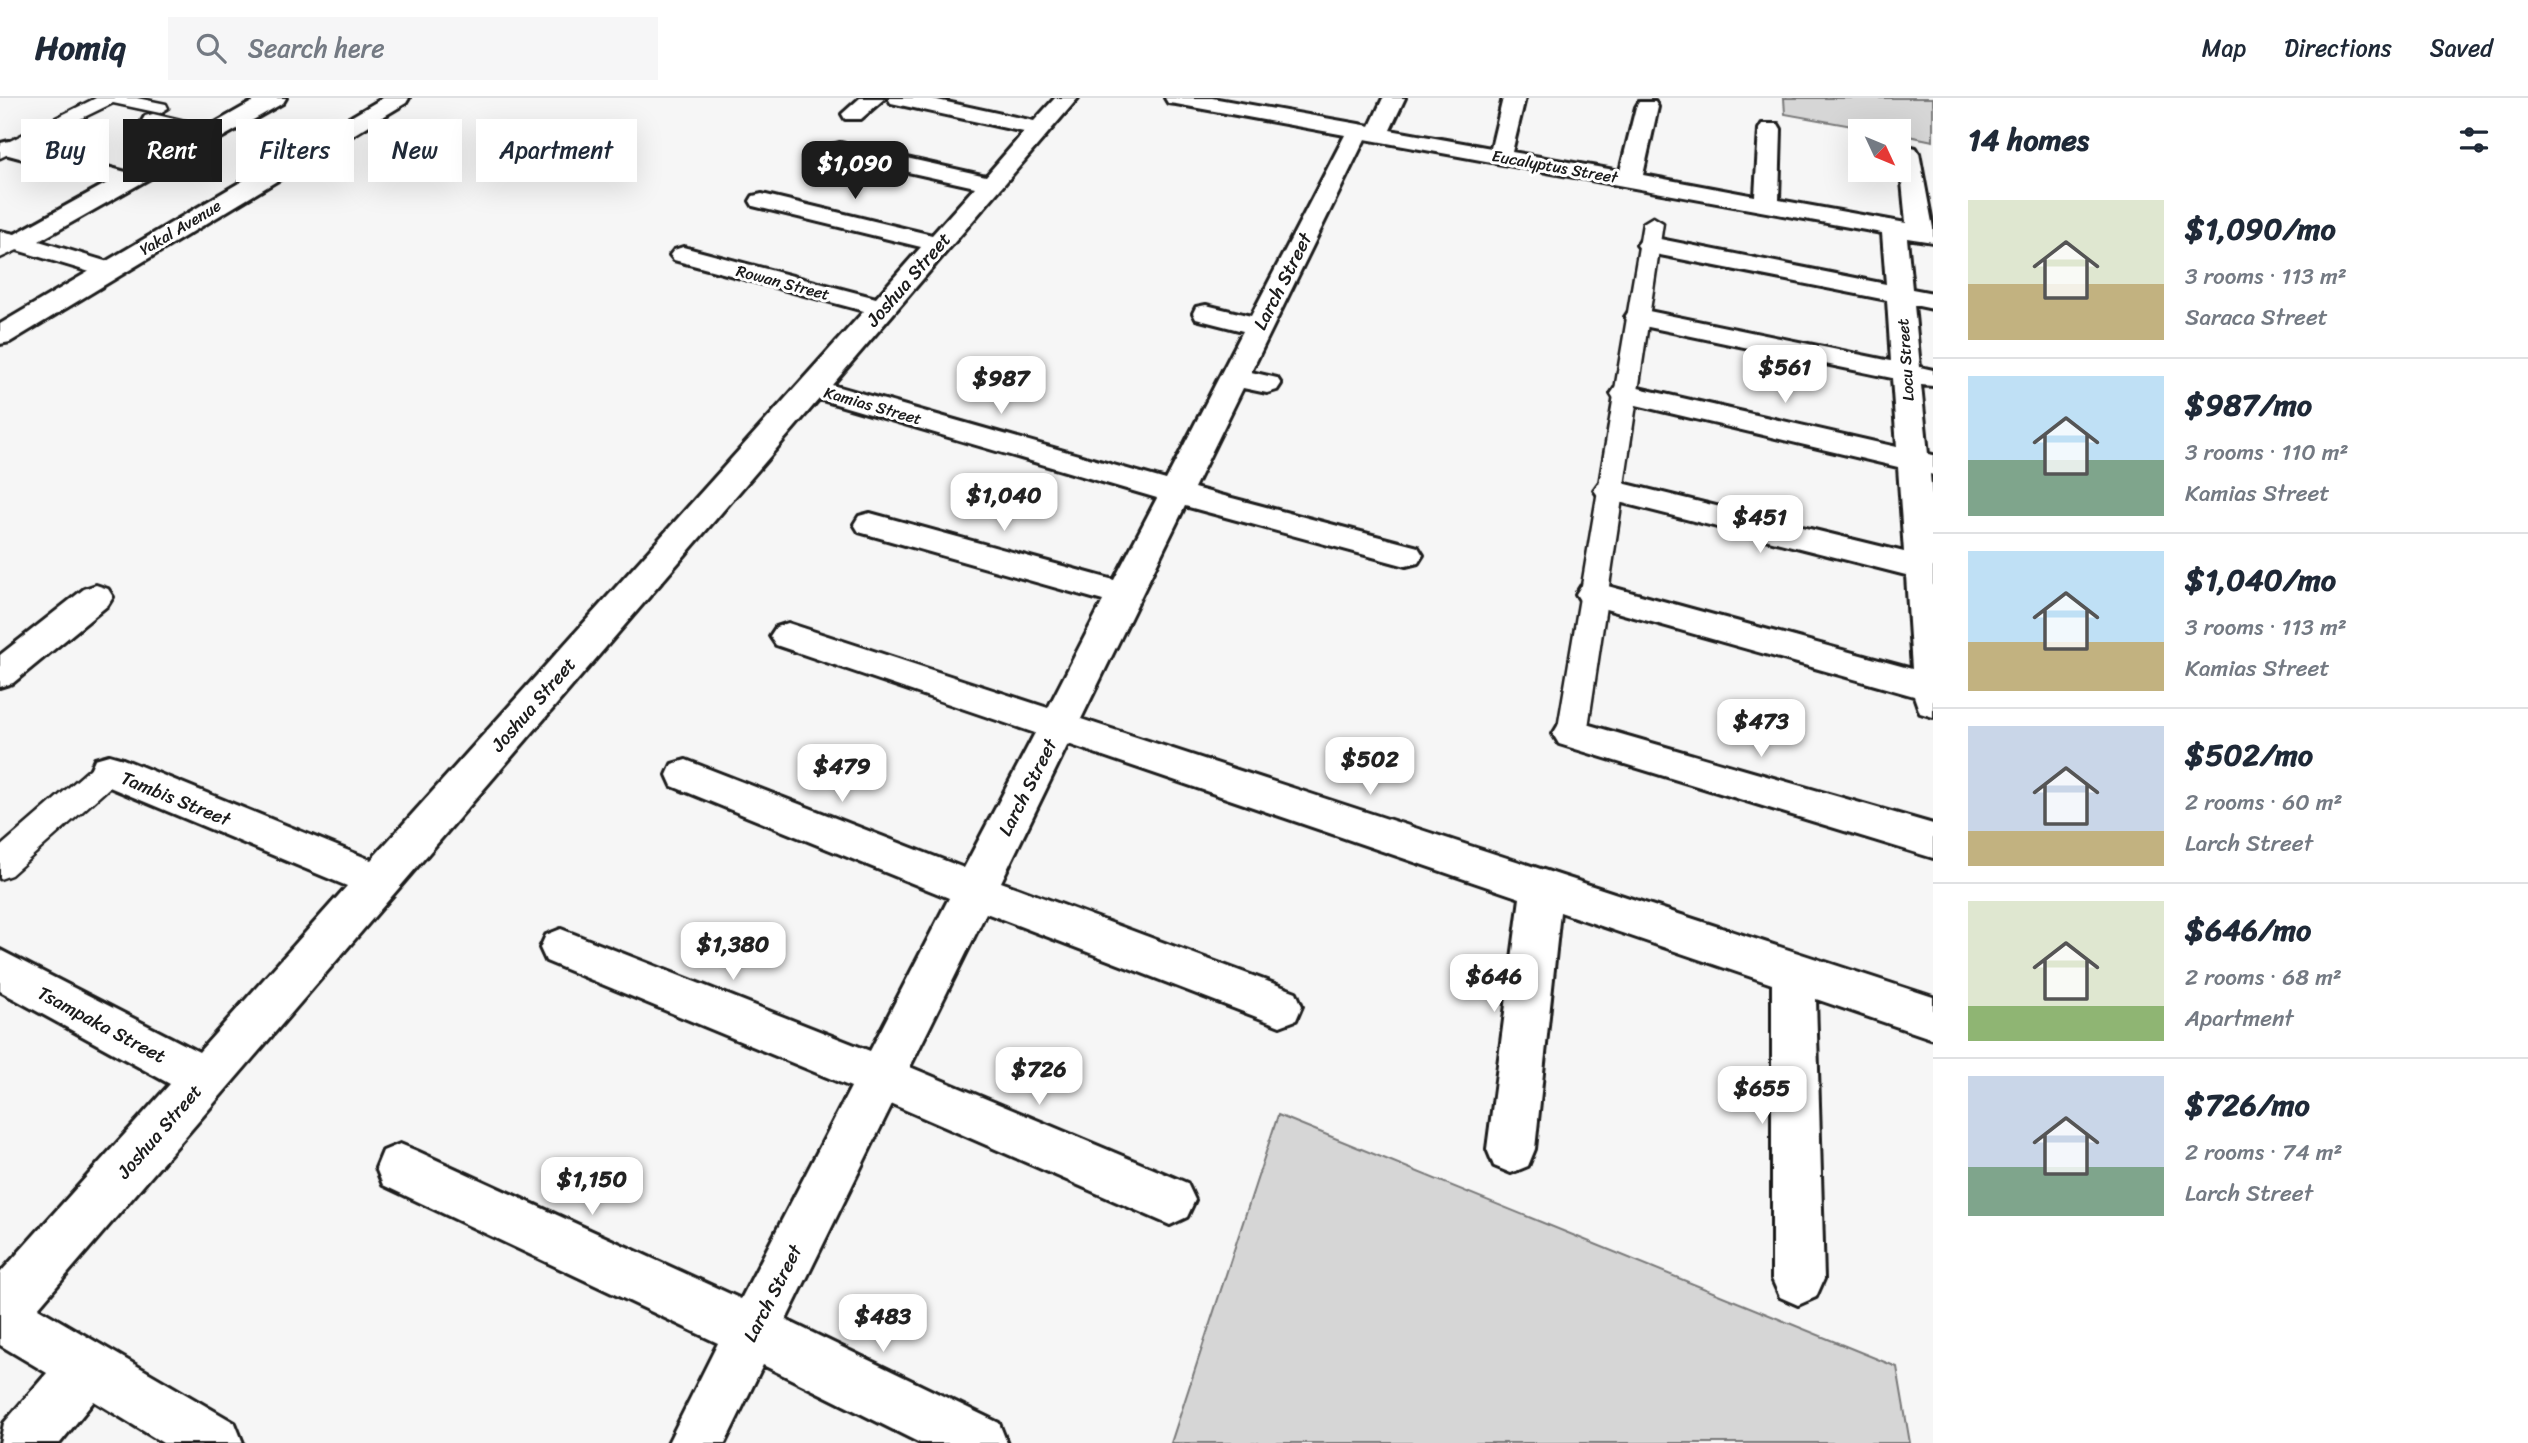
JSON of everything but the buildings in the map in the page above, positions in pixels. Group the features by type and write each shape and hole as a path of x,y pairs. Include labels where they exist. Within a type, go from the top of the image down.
{"street":[{"path":"222,127 275,98"},
{"name":"Yakal Avenue","path":"0,336 398,98"},
{"path":"853,114 874,98"},
{"path":"899,98 1039,129"},
{"name":"Joshua Street","path":"0,1313 377,880 1067,98"},
{"name":"Eucalyptus Street","path":"1176,98 1257,105 1368,133 1916,231"},
{"name":"Larch Street","path":"696,1443 1176,493 1250,381 1259,327 1368,133 1394,98"},
{"path":"1500,156 1514,98"},
{"path":"1630,180 1647,107"},
{"path":"156,115 167,119"},
{"path":"1767,205 1770,129"},
{"path":"5,150 123,178"},
{"path":"840,150 991,184"},
{"path":"6,244 126,182"},
{"name":"Locu Street","path":"1911,182 1916,231 1900,294 1920,376 1933,693"},
{"path":"762,201 938,244"},
{"path":"1652,234 1933,301"},
{"path":"6,244 109,270"},
{"name":"Rowan Street","path":"683,255 882,308"},
{"path":"1206,313 1259,327"},
{"path":"1639,317 1920,376"},
{"name":"Kamias Street","path":"812,388 1176,493 1405,555"},
{"path":"1625,394 1922,462"},
{"path":"1610,491 1928,569"},
{"path":"870,524 1124,595"},
{"path":"1593,594 1933,693"},
{"path":"0,674 96,597"},
{"path":"788,636 1059,724 1933,1018"},
{"path":"1572,734 1933,841"},
{"name":"Tambis Street","path":"109,770 377,880"},
{"path":"686,775 974,890 1280,1006"},
{"path":"1511,1149 1542,887"},
{"path":"561,948 881,1077 1170,1200"},
{"name":"Tsampaka Street","path":"0,969 205,1079"},
{"path":"1794,972 1798,1279"},
{"path":"400,1168 753,1332 979,1443"},
{"path":"0,1313 215,1443"},
{"path":"24,1443 88,1367"}],"lane":[{"path":"5,150 111,98 156,115"},
{"path":"1572,734 1652,234"},
{"name":"Tambis Street","path":"0,866 109,770"}],"shaded area":[{"path":"1784,98 1933,98 1933,141 1911,136 1911,119 1848,119 1848,125 1785,114"},
{"path":"1278,1115 1897,1367 1910,1443 1171,1443"}]}
